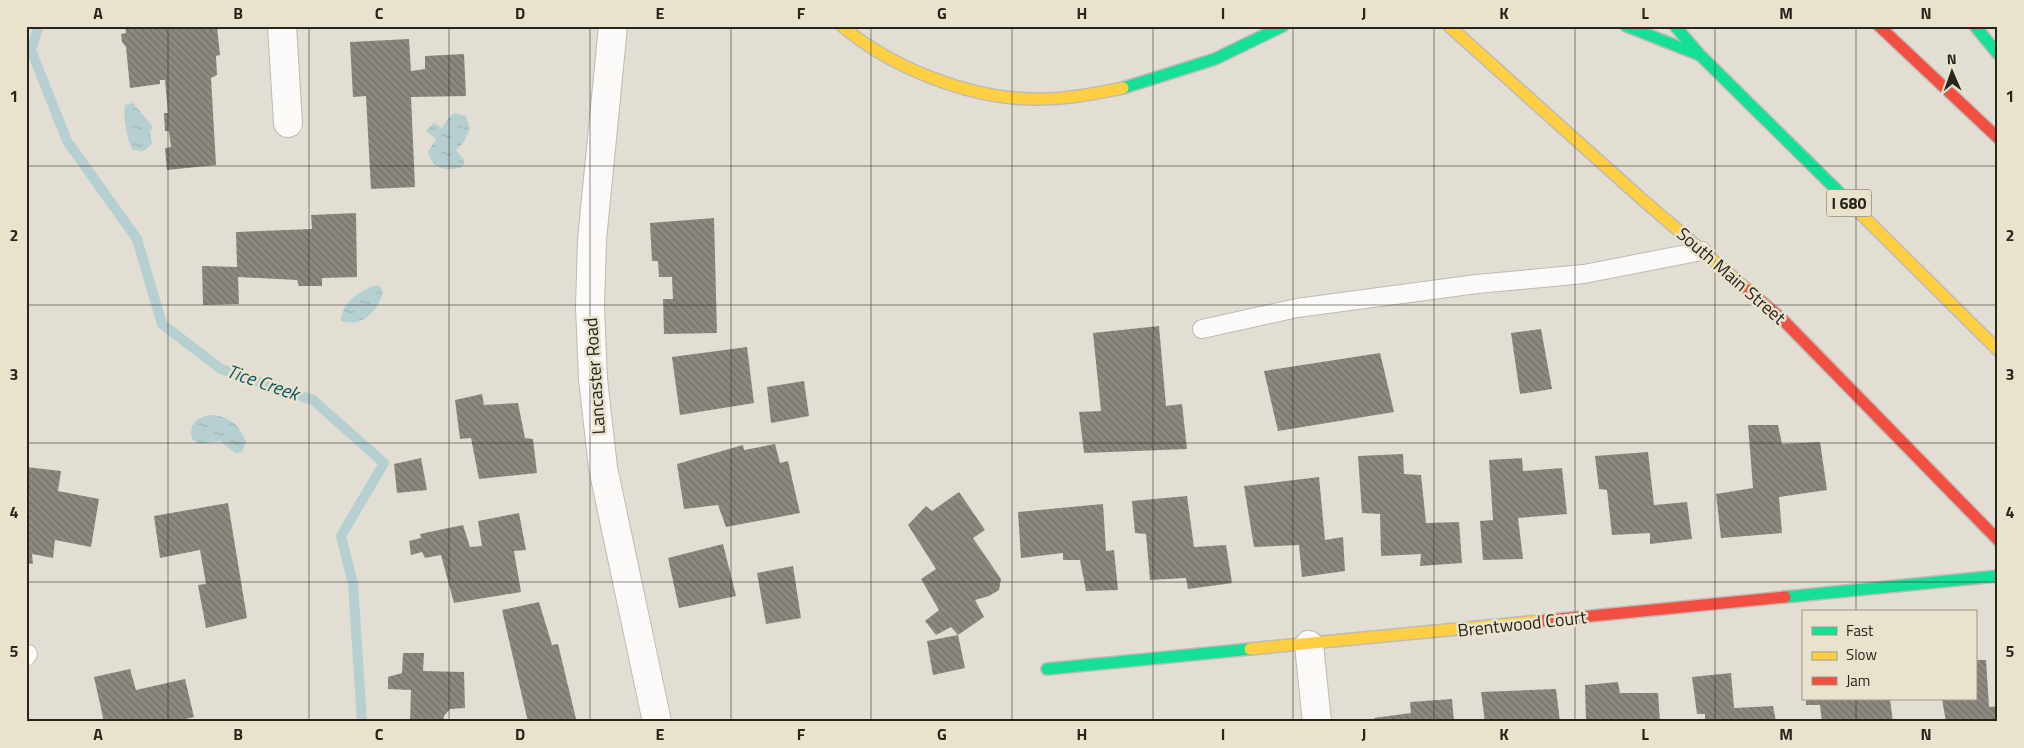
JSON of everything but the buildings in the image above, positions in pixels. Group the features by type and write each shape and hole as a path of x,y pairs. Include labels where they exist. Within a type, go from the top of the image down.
{"main road":[{"path":"842,26 858,41 911,70 972,90 1031,99 1093,94 1155,79 1215,59 1283,26"},
{"name":"South Main Street","path":"1449,26 1702,252 1781,318 1998,540"},
{"path":"1626,26 1700,55"},
{"name":"I 680","path":"1676,26 1700,55 1998,350"},
{"path":"1879,26 1998,138"},
{"path":"1975,26 1998,54"},
{"name":"Brentwood Court","path":"1047,669 1310,645 1998,576"}],"street":[{"path":"282,26 288,123"},
{"name":"Lancaster Road","path":"613,26 592,240 590,307 592,378 603,468 657,722"},
{"path":"1310,645 1317,722"}],"lane":[{"path":"1202,329 1297,308 1477,284 1584,274 1702,252"}],"water":[{"path":"133,103 153,127 150,131 152,144 144,151 133,150 127,134 125,105"},
{"path":"454,113 466,116 470,129 463,143 456,150 465,161 461,168 440,168 433,163 428,152 436,139 426,131 434,123 442,128"},
{"path":"373,286 380,286 383,292 373,311 362,320 356,322 341,321 347,303 361,292"},
{"path":"212,415 229,420 241,431 246,442 242,452 235,453 220,441 199,444 192,439 191,433 195,422 202,417"}],"waterway":[{"name":"Tice Creek","path":"39,26 31,50 67,141 137,239 162,324 221,369 313,400 384,463 341,536 353,584 362,722"}],"traffic: fast":[{"path":"1123,88 1215,59 1283,26"},
{"path":"1626,26 1697,54"},
{"path":"1675,26 1700,55 1857,210"},
{"path":"1975,26 1998,54"},
{"path":"1785,597 1998,576"},
{"path":"1047,669 1250,649"}],"traffic: slow":[{"path":"842,26 861,41 906,67 931,78 982,93 1007,97 1055,99 1123,88"},
{"path":"1449,26 1644,201 1748,290"},
{"path":"1857,210 1998,350"},
{"path":"1250,649 1540,621"}],"traffic: jam":[{"path":"1879,26 1998,138"},
{"path":"1748,290 1781,318 1998,540"},
{"path":"1540,621 1785,597"}]}
